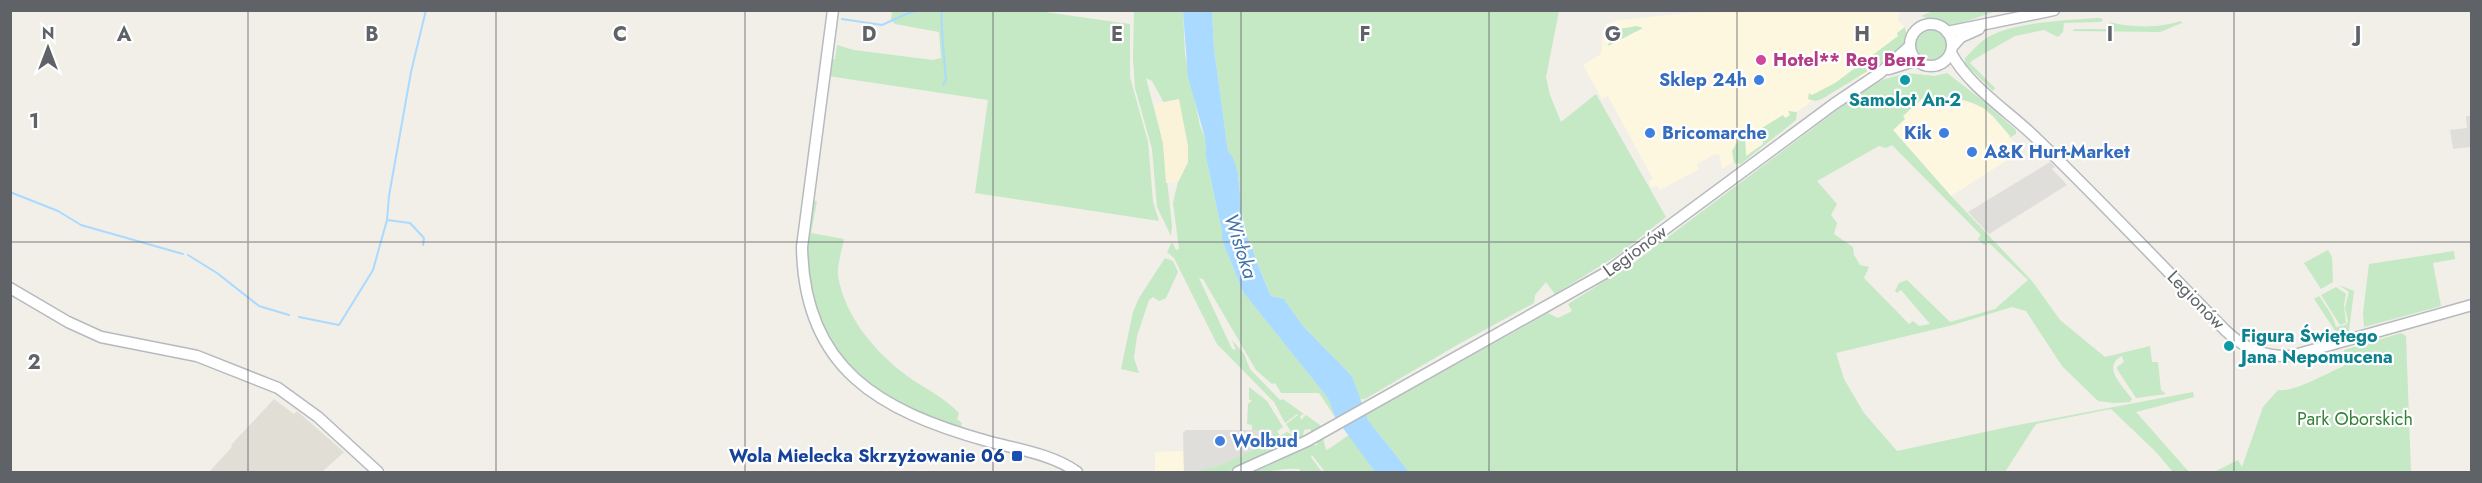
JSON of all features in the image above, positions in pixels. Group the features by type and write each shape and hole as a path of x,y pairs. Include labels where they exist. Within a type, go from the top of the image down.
{"street":[{"path":"832,10 802,247 803,275 808,300 820,333 845,368 870,391 899,410 973,437 1058,461 1077,472"},
{"path":"1947,32 2054,10"},
{"path":"1951,50 1947,32 1937,25 1924,26 1914,34 1910,46 1917,60 1928,66 1940,64 1961,38 1993,22"},
{"name":"Legionów","path":"1238,472 1307,441 1615,267 1834,104 1880,73 1910,46"},
{"name":"Legionów","path":"1951,50 1956,62 1979,87 2056,158 2225,330 2257,352 2270,356 2291,356 2472,305"},
{"name":"Legionów","path":"1880,73 1917,60"},
{"name":"Legionów","path":"1940,64 1979,87"},
{"path":"10,288 68,322 101,337 197,356 282,390 318,417 378,472"}],"shaded area":[{"path":"1900,11 1898,21 1907,29 1907,36 1865,75 1851,80 1822,99 1812,101 1797,112 1796,120 1741,164 1733,162 1722,169 1720,155 1716,154 1697,164 1699,169 1660,190 1657,186 1652,188 1649,182 1653,179 1608,96 1602,99 1583,65 1601,54 1603,31 1606,25 1614,21 1685,13"},
{"path":"1925,95 1928,99 1941,97 1968,102 1985,109 2023,150 1951,196 1893,130 1905,119 1903,116"},
{"path":"2466,116 2471,116 2471,147 2453,149 2450,130 2467,128"},
{"path":"2050,162 2055,167 2052,169 2067,185 1989,234 1968,212"},
{"path":"274,399 294,414 297,411 344,452 322,472 209,472 232,447 231,445"},
{"path":"1186,430 1274,430 1273,442 1223,464 1203,470 1184,472 1183,433"},
{"path":"1183,451 1184,472 1155,472 1155,452"}],"green space":[{"path":"1031,10 1130,24 1130,77 1148,142 1153,202 1159,221 975,193 988,100 828,76 830,60 835,59 837,45 854,50 933,60 941,58 939,32 895,24 891,20 892,11"},
{"path":"1134,11 1183,11 1185,54 1200,126 1205,138 1206,157 1222,240 1243,292 1329,400 1335,417 1319,393 1281,393 1275,383 1272,384 1256,370 1203,279 1199,278 1232,349 1236,350 1232,340 1244,354 1250,369 1280,400 1283,399 1304,414 1300,416 1301,420 1306,415 1320,425 1326,450 1349,435 1375,472 1325,472 1312,455 1311,457 1322,472 1301,472 1299,469 1293,469 1254,472 1312,445 1317,445 1310,429 1304,430 1303,436 1264,457 1229,471 1194,472 1223,464 1273,441 1273,430 1252,430 1252,425 1247,424 1248,404 1252,401 1249,399 1249,387 1267,401 1283,427 1277,431 1280,436 1287,432 1293,435 1286,424 1298,415 1285,423 1274,402 1217,344 1174,258 1167,252 1172,242 1176,250 1179,249 1173,203 1178,182 1188,162 1179,100 1164,103 1152,81 1146,78 1163,143 1172,226 1171,236 1157,207 1152,149 1135,88"},
{"path":"1212,11 1559,11 1546,77 1550,95 1561,122 1596,94 1666,217 1618,255 1555,294 1546,282 1535,295 1534,303 1365,399 1359,399 1352,376 1303,326 1284,299 1271,296 1247,236 1240,205 1239,179 1228,151 1214,49"},
{"path":"1933,11 1996,11 1953,26 1921,16"},
{"path":"2103,19 2101,22 2064,23 2063,32 2058,37 2044,30 2015,36 1973,60 1970,63 1995,88 1993,91 1965,64 1965,58 1975,48 1996,33 2024,25"},
{"path":"2181,21 2182,23 2160,32 2072,31 2075,29 2109,29 2110,22 2146,26"},
{"path":"1637,26 1643,28 1608,46 1612,30"},
{"path":"1905,27 1907,36 1902,50 1822,99 1815,101 1808,99 1809,93 1812,95 1835,83 1898,36 1897,33"},
{"path":"1931,29 1942,34 1947,45 1942,56 1931,61 1920,56 1915,45 1920,34"},
{"path":"1906,73 1935,76 1947,73 2016,130 2016,134 2009,138 2010,136 1990,114 1971,102 1949,97 1928,99 1925,96 1903,116 1905,119 1893,130 1951,196 2032,281 2060,320 2105,357 2150,346 2152,362 2158,362 2161,390 2166,394 2136,398 2117,369 2124,362 2122,356 2116,360 2113,366 2114,371 2119,383 2132,399 2130,402 2114,403 2098,401 2062,366 2026,311 2012,307 1953,325 1836,353 1844,379 1864,413 1897,451 2008,427 2193,392 2194,397 2136,412 2189,472 2173,472 2155,451 2111,409 2036,424 2005,472 1409,472 1368,420 1366,415 1548,313 1558,318 1572,311 1568,304 1632,264 1856,96 1882,80","holes":["1892,145 1981,235 1978,239 1984,245 1989,243 2028,280 1995,309 1950,322 1907,280 1899,283 1895,291 1897,293 1901,290 1930,324 1919,326 1913,321 1909,324 1864,278 1869,267 1860,265 1854,255 1853,247 1834,234 1837,223 1831,215 1837,204 1817,181 1879,146 1886,148"]},
{"path":"1788,111 1797,112 1796,120 1741,164 1734,163 1732,151 1742,134 1745,133 1746,156 1763,144 1762,128 1783,115 1785,118 1790,115"},
{"path":"810,200 817,201 811,233 844,239 838,276 847,306 854,319 873,345 895,366 959,413 957,419 962,423 960,430 934,421 874,390 849,366 833,346 816,316 805,260"},
{"path":"2328,250 2332,257 2333,282 2321,289 2304,263"},
{"path":"2454,251 2455,259 2433,263 2441,306 2364,327 2363,313 2369,264"},
{"path":"1165,258 1173,261 1178,272 1166,298 1159,301 1153,297 1149,300 1137,336 1134,358 1139,373 1121,369 1133,312 1139,298"},
{"path":"2339,285 2354,291 2349,331 2338,335 2314,299 2319,296 2332,315 2336,327 2345,325 2348,322 2345,307 2349,292"},
{"path":"2336,287 2346,294 2344,305 2346,323 2340,325 2321,295"},
{"name":"Park Oborskich","path":"2401,333 2406,336 2411,472 2214,472 2238,460 2242,467 2263,407 2278,390 2301,386 2344,366 2344,350"}],"sand":[{"path":"1179,99 1188,146 1188,162 1178,182 1166,183 1163,143 1154,104"}],"water":[{"name":"Wisłoka","path":"1183,11 1212,11 1214,49 1228,151 1237,169 1244,226 1271,296 1284,299 1303,326 1352,376 1368,420 1409,472 1375,472 1335,417 1329,400 1243,292 1222,240 1206,157 1205,138 1188,77"}],"waterway":[{"path":"299,317 339,325 373,270 387,220 389,196 411,72 426,10"},
{"path":"842,19 882,25 919,10"},
{"path":"942,10 946,80 943,85"},
{"path":"10,192 58,211 81,225 183,254"},
{"path":"387,220 410,223 424,238 423,245"},
{"path":"188,255 217,273 259,306 289,315"}],"place":[{"name":"Hotel** Reg Benz","path":"1761,60"},
{"name":"Sklep 24h","path":"1759,80"},
{"name":"Samolot An-2","path":"1905,80"},
{"name":"Bricomarche","path":"1650,133"},
{"name":"Kik","path":"1944,133"},
{"name":"A&K Hurt-Market","path":"1972,152"},
{"name":"Figura Świętego Jana Nepomucena","path":"2229,346"},
{"name":"Wolbud","path":"1220,441"},
{"name":"Wola Mielecka Skrzyżowanie 06","path":"1017,456"}]}
